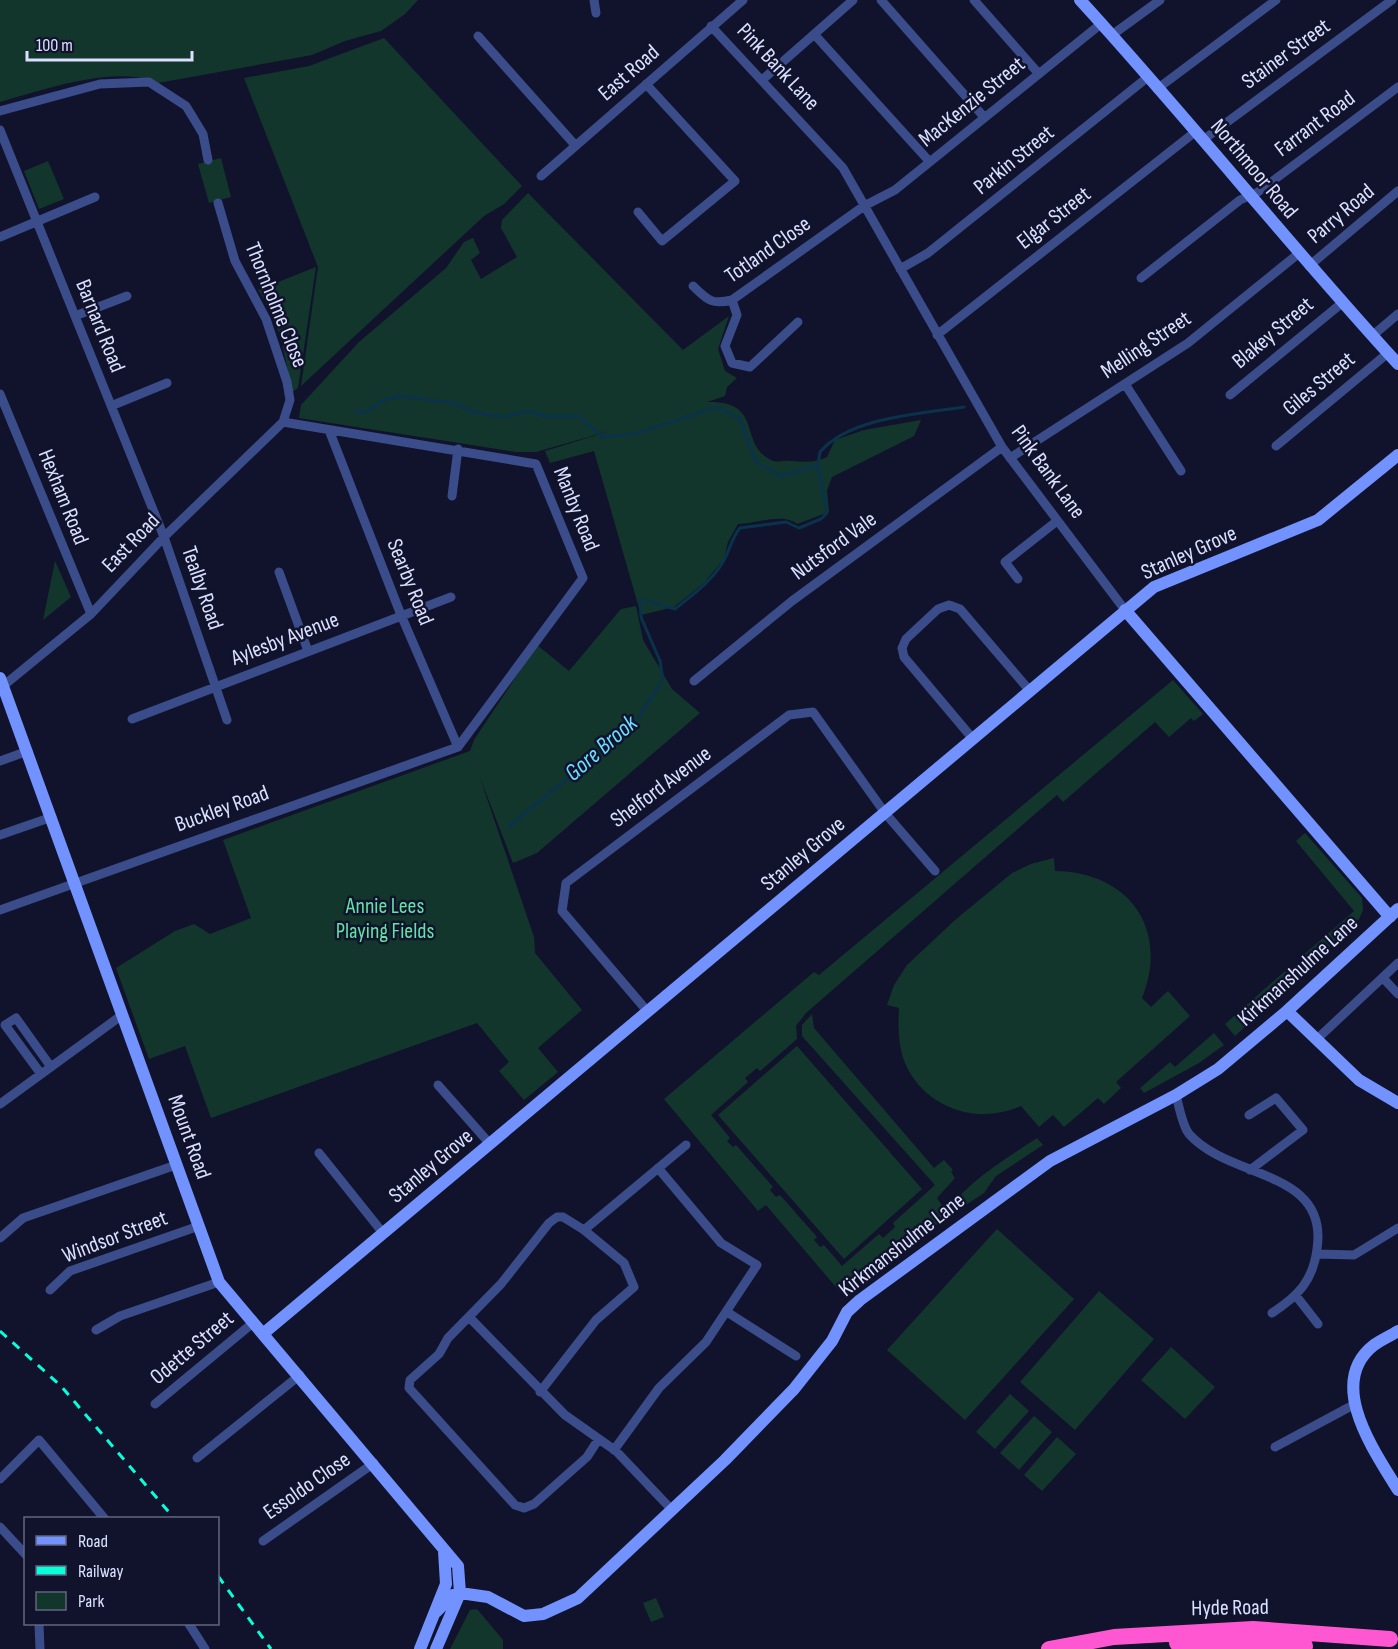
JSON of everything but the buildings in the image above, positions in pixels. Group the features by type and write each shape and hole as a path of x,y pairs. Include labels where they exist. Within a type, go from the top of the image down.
{"highway":[{"name":"Hyde Road","path":"1177,1641 1263,1629 1394,1639"},
{"name":"Hyde Road","path":"1049,1649 1114,1637 1177,1641 1265,1642 1305,1646"},
{"name":"Hyde Road","path":"1268,1649 1394,1639"}],"street":[{"path":"594,0 597,13"},
{"name":"East Road","path":"541,176 743,0"},
{"path":"762,80 853,0"},
{"path":"881,0 984,117"},
{"path":"974,0 1039,74"},
{"name":"Northmoor Road","path":"1080,0 1250,195 1298,254 1398,364"},
{"path":"1112,35 1160,0"},
{"path":"1158,89 1276,0"},
{"name":"Stainer Street","path":"1199,136 1392,0"},
{"name":"MacKenzie Street","path":"864,206 895,190 1102,23"},
{"name":"Pink Bank Lane","path":"711,26 843,168 1002,447 1125,610 1394,913"},
{"path":"814,34 929,161"},
{"path":"478,36 576,146"},
{"name":"Parkin Street","path":"900,268 928,254 1148,78"},
{"path":"0,111 100,84 149,82 186,106 203,134 207,160"},
{"path":"638,212 662,241 735,181 646,84"},
{"name":"Farrant Road","path":"1141,278 1398,87"},
{"name":"Barnard Road","path":"0,130 164,537"},
{"name":"Elgar Street","path":"938,336 1199,136"},
{"name":"Parry Road","path":"1309,266 1398,192"},
{"path":"0,237 95,197"},
{"name":"Thornholme Close","path":"218,203 235,261 266,319 287,382 290,400 283,422"},
{"name":"Totland Close","path":"693,285 707,299 718,303 732,300 864,206"},
{"name":"Melling Street","path":"1010,458 1188,343 1298,254"},
{"path":"75,316 127,296"},
{"path":"732,300 737,315 725,346 732,363 750,367 798,322"},
{"name":"Blakey Street","path":"1230,394 1342,303"},
{"path":"1372,336 1398,314"},
{"name":"Giles Street","path":"1276,446 1388,353"},
{"path":"111,406 167,383"},
{"path":"1125,384 1181,471"},
{"name":"Hexham Road","path":"0,394 91,614"},
{"name":"East Road","path":"2,682 91,614 164,537 283,422"},
{"name":"Manby Road","path":"283,422 458,449 536,464 583,578 458,747"},
{"name":"Searby Road","path":"329,430 401,615 458,747"},
{"name":"Nutsford Vale","path":"694,681 792,601 1002,447"},
{"path":"452,496 458,449"},
{"name":"Stanley Grove","path":"264,1333 1154,587 1318,520 1398,455"},
{"path":"1018,579 1005,562 1057,521"},
{"name":"Tealby Road","path":"164,537 227,720"},
{"path":"279,572 308,651"},
{"name":"Aylesby Avenue","path":"132,719 451,597"},
{"path":"973,739 904,657 902,648 906,639 938,609 949,605 960,609 1030,691"},
{"name":"Mount Road","path":"2,682 219,1282 374,1463 444,1550 460,1572 460,1593"},
{"name":"Shelford Avenue","path":"648,1011 562,911 566,883 789,715 813,712 885,813"},
{"name":"Buckley Road","path":"0,910 458,747"},
{"path":"0,761 28,751"},
{"path":"885,813 935,872"},
{"path":"0,835 52,817"},
{"name":"Kirkmanshulme Lane","path":"460,1593 488,1597 524,1616 543,1614 578,1598 672,1510 794,1389 832,1341 847,1312 868,1293 1050,1161 1176,1095 1218,1069 1287,1011 1394,913"},
{"path":"1316,1040 1398,963"},
{"path":"1383,978 1398,994"},
{"path":"1287,1011 1359,1080 1398,1103"},
{"path":"0,1104 122,1015"},
{"path":"41,1074 5,1025 16,1018 51,1067"},
{"path":"438,1085 490,1143"},
{"path":"1176,1095 1188,1132 1213,1154 1297,1190 1312,1207 1320,1235 1315,1264 1297,1297 1272,1313"},
{"path":"1249,1115 1276,1098 1303,1130 1250,1170"},
{"path":"584,1230 686,1145"},
{"path":"319,1153 383,1233"},
{"path":"0,1238 23,1218 176,1165"},
{"path":"614,1450 658,1388 705,1342 757,1265 721,1243 658,1168"},
{"path":"540,1392 596,1320 634,1287 624,1263 584,1230 563,1217 557,1217 470,1318 448,1338 439,1354 410,1380 409,1388 514,1505 524,1508 534,1504 587,1456 598,1440"},
{"name":"Windsor Street","path":"50,1290 70,1271 199,1226"},
{"path":"1317,1254 1354,1255 1398,1228"},
{"path":"96,1330 120,1316 219,1282"},
{"path":"1297,1297 1318,1324"},
{"path":"727,1312 796,1356"},
{"path":"470,1318 540,1392 565,1415 614,1450 672,1510"},
{"name":"Odette Street","path":"155,1404 254,1322"},
{"path":"1398,1331 1372,1346 1355,1371 1355,1404 1362,1431 1398,1490"},
{"path":"197,1458 300,1375"},
{"path":"1275,1447 1355,1404"},
{"path":"0,1479 39,1440 103,1517"},
{"name":"Essoldo Close","path":"263,1540 374,1463"},
{"path":"0,1527 24,1553"},
{"path":"420,1649 447,1579 444,1550"},
{"path":"436,1612 453,1595 460,1593"},
{"path":"437,1648 460,1593"},
{"path":"39,1625 40,1649"},
{"path":"190,1625 205,1649"}],"green space":[{"path":"0,0 418,0 405,14 381,31 345,41 312,55 158,83 122,76 101,77 0,102"},
{"path":"384,38 522,186 504,204 484,216 301,386 318,267 244,78 309,66"},
{"path":"221,158 231,197 209,203 198,164"},
{"path":"48,161 64,199 39,209 24,171"},
{"path":"528,193 683,350 729,316 718,349 725,371 737,378 727,387 725,396 707,402 725,403 736,408 748,423 760,452 769,459 777,462 818,460 827,457 835,440 864,430 921,420 914,436 832,477 827,490 829,512 797,524 785,519 777,519 738,524 728,542 724,559 704,583 674,607 641,615 594,451 550,463 545,451 613,430 536,452 516,452 299,418 301,405 359,342 446,268 464,242 473,238 480,253 471,260 481,279 517,257 501,228 502,220"},
{"path":"316,267 298,388 291,393 277,326 258,290"},
{"path":"55,561 71,597 43,620"},
{"name":"Annie Lees Playing Fields","path":"636,606 643,640 672,689 700,713 537,853 513,863 479,775 534,937 535,953 582,1010 538,1048 558,1072 524,1100 499,1071 509,1062 477,1023 211,1118 185,1046 149,1059 116,968 175,931 194,924 210,934 251,918 223,840 470,751 474,740 537,645 569,671 621,609"},
{"path":"1173,680 1203,714 1194,721 1191,718 1169,737 1155,722 1063,802 1057,795 806,1013 796,1026 797,1039 760,1071 757,1068 745,1078 748,1082 711,1115 730,1138 727,1141 733,1147 736,1145 773,1187 770,1190 776,1197 780,1195 817,1237 814,1240 820,1247 824,1245 842,1266 879,1234 883,1238 895,1227 893,1223 935,1185 802,1036 802,1025 812,1014 814,1028 934,1168 944,1160 953,1170 951,1172 955,1178 937,1198 949,1216 865,1273 841,1293 766,1205 758,1211 664,1099 814,972 819,975"},
{"path":"1305,833 1362,898 1363,910 1359,919 1298,977 1292,970 1302,961 1300,958 1354,911 1296,841"},
{"path":"1054,858 1055,871 1081,874 1103,881 1122,893 1136,909 1146,927 1150,949 1149,972 1142,998 1151,1007 1168,991 1190,1016 1116,1082 1121,1088 1104,1104 1098,1098 1064,1127 1053,1115 1039,1127 1021,1106 1004,1112 987,1114 954,1109 925,1092 905,1063 899,1036 899,1008 887,1005 894,985 907,965 955,920 1012,873 1031,864"},
{"path":"1285,971 1294,981 1235,1036 1225,1024"},
{"path":"1214,1033 1224,1045 1199,1063 1144,1093 1140,1088 1170,1062 1175,1067"},
{"path":"797,1046 922,1189 844,1259 718,1115"},
{"path":"1037,1138 1043,1145 996,1176 984,1193 958,1210 955,1203 970,1186"},
{"path":"997,1229 1074,1299 965,1420 887,1350"},
{"path":"1099,1291 1154,1339 1075,1430 1020,1382"},
{"path":"1171,1347 1215,1387 1185,1419 1141,1380"},
{"path":"1010,1394 1029,1411 995,1449 976,1432"},
{"path":"1034,1416 1052,1432 1019,1470 1000,1453"},
{"path":"1057,1437 1076,1454 1042,1491 1024,1475"},
{"path":"656,1598 664,1617 651,1622 643,1603"},
{"path":"477,1609 503,1640 503,1649 450,1649 470,1610"}],"waterway":[{"path":"356,412 365,412 386,399 400,396 452,403 474,412 504,417 521,412 534,412 544,416 578,416 603,437 635,434 717,407 740,419 756,462 781,476 818,465"},
{"name":"Gore Brook","path":"508,827 635,723 663,680 660,661 641,617 640,602 643,600 675,609 713,576 740,528 786,522 799,528 821,519 827,513 818,465 820,452 833,440 867,424 907,415 964,407"}],"railway":[{"path":"0,1331 61,1386 173,1517"},
{"path":"219,1577 271,1649"}]}
